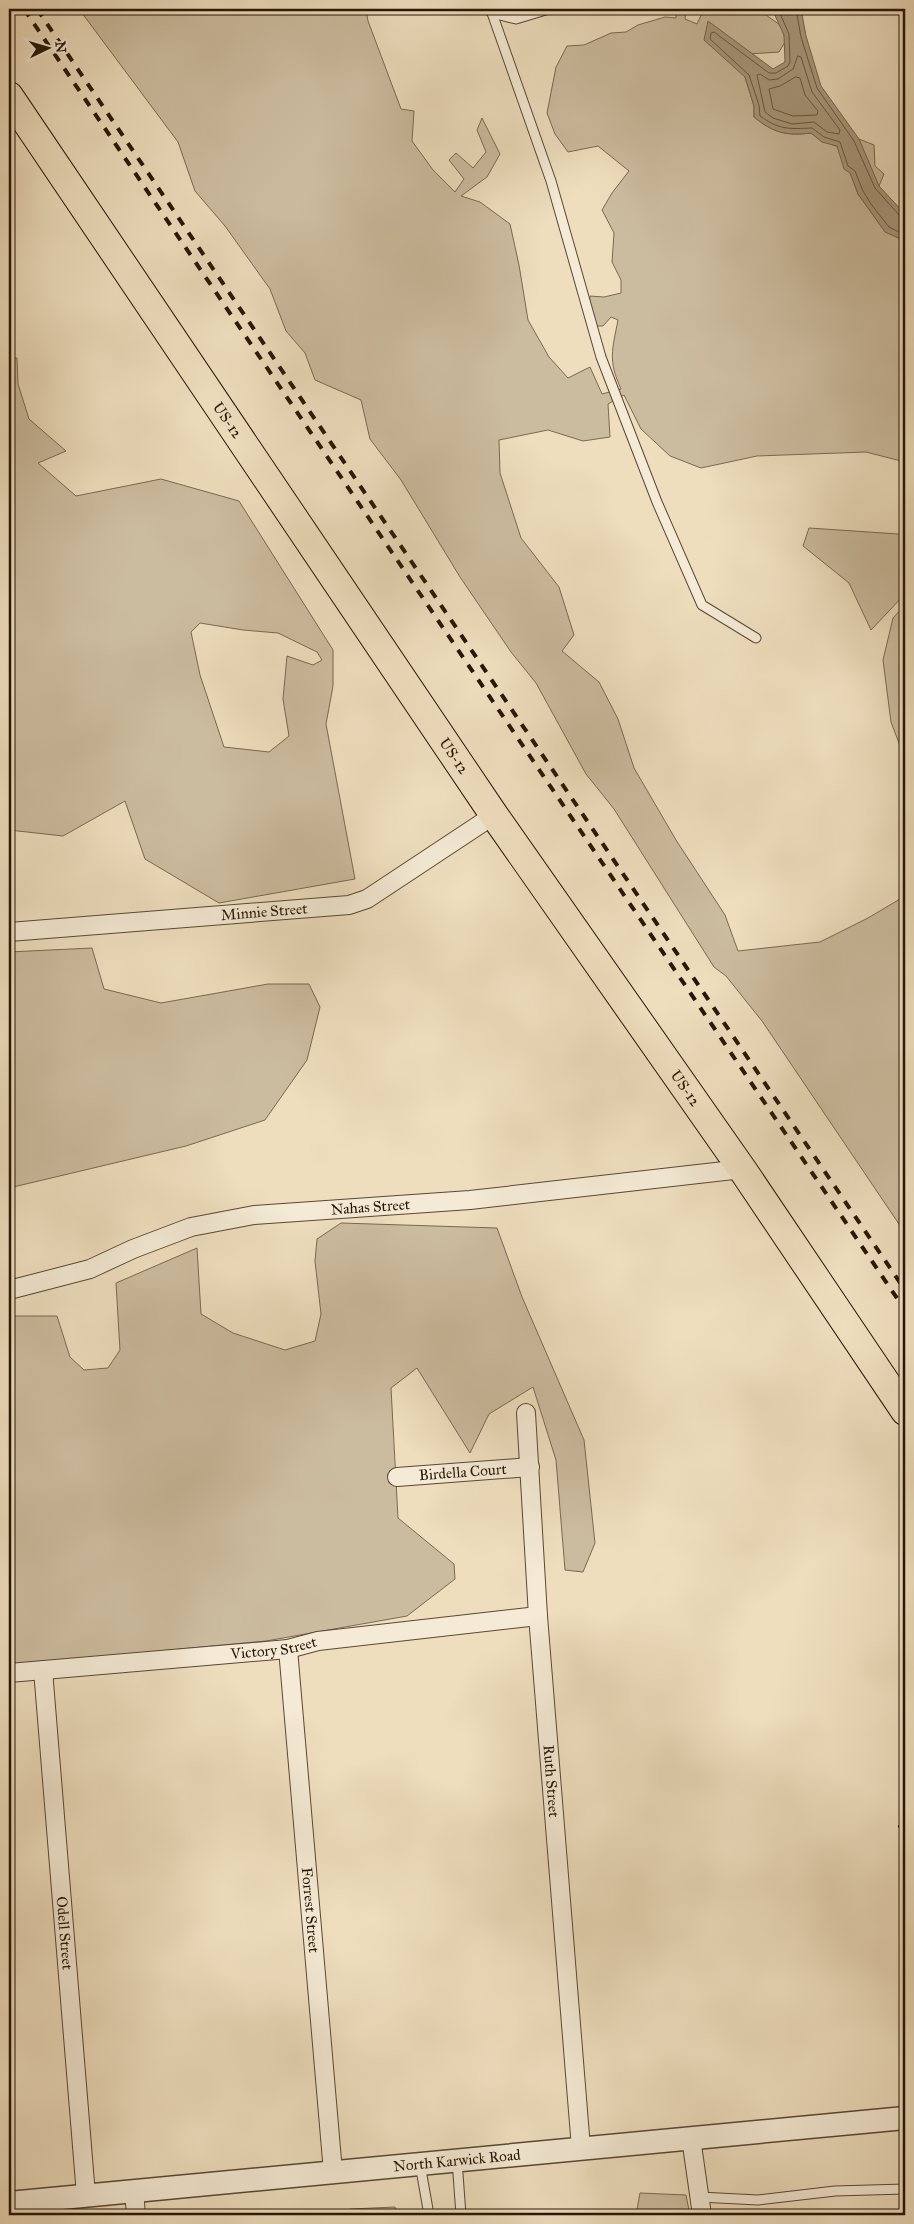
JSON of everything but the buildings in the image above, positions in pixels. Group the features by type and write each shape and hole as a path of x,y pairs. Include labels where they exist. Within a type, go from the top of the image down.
{"main road":[{"name":"US-12","path":"9,96 494,815 742,1169 905,1411"}],"street":[{"name":"Minnie Street","path":"9,932 350,904 367,899 494,815"},
{"name":"Nahas Street","path":"9,1290 90,1269 133,1249 191,1228 254,1216 470,1200 742,1169"},
{"name":"Ruth Street","path":"526,1413 538,1616 581,2148"},
{"name":"Birdella Court","path":"397,1477 530,1467"},
{"name":"Victory Street","path":"9,1673 288,1649 318,1641 538,1616"},
{"name":"Forrest Street","path":"288,1649 333,2172"},
{"name":"Odell Street","path":"42,1670 86,2195"},
{"name":"North Karwick Road","path":"9,2202 905,2118"},
{"path":"691,2138 702,2215"},
{"path":"134,2191 136,2215"}],"lane":[{"path":"490,11 516,19 549,9"},
{"path":"490,11 551,181 601,357 657,502 702,606 756,638"},
{"path":"457,2160 461,2215"},
{"path":"420,2164 429,2215"},
{"path":"699,2197 758,2200 835,2191 905,2189"}],"shaded area":[{"path":"79,9 366,9 368,21 401,109 414,111 412,141 433,170 455,192 464,179 449,160 456,153 473,168 486,152 477,130 482,118 500,154 487,177 461,196 480,202 510,224 528,320 549,357 568,378 590,367 602,394 621,389 614,370 612,355 618,320 611,317 603,326 588,326 590,296 604,297 621,293 621,280 612,262 614,233 602,210 629,171 598,146 568,152 555,134 547,113 556,67 567,46 584,45 611,33 626,32 638,25 665,17 676,18 676,9 686,9 685,19 697,24 704,9 763,9 766,15 783,27 785,42 779,52 749,54 745,77 754,106 754,117 774,130 794,134 811,133 849,152 859,139 874,145 875,166 884,174 879,186 851,174 858,194 885,231 905,241 905,462 866,452 757,456 701,468 670,456 641,429 624,395 608,404 610,437 583,441 548,430 499,440 500,473 521,538 559,587 574,635 562,651 599,682 618,719 634,768 676,840 725,915 738,951 820,942 868,918 900,899 905,900 905,1233 762,1021 726,976 714,967 614,809 586,774 536,683 511,652 460,577 401,480 370,439 361,400 315,380 305,353 286,331 270,289 225,226 195,191 178,142"},
{"path":"9,358 17,358 18,384 29,419 66,451 38,463 76,496 161,479 239,501 333,650 333,686 326,724 355,879 219,903 145,859 125,801 63,836 9,830","holes":["200,623 278,633 317,652 322,660 313,665 287,656 283,699 289,736 269,752 224,747 200,675 191,632"]},
{"path":"809,528 905,536 905,594 871,630 849,583 803,546"},
{"path":"905,605 905,759 891,722 883,660 893,618"},
{"path":"92,948 104,989 161,1003 268,984 309,984 320,1007 307,1060 265,1120 186,1146 9,1188 9,952"},
{"path":"341,1223 497,1228 522,1297 584,1440 595,1543 583,1572 565,1570 556,1460 533,1387 489,1414 470,1453 417,1368 391,1388 398,1518 454,1564 455,1579 407,1616 266,1641 9,1665 9,1316 57,1316 70,1357 84,1370 108,1368 120,1350 116,1283 197,1248 201,1314 233,1333 285,1350 315,1341 321,1314 315,1261 317,1239"},
{"path":"640,2193 686,2195 690,2215 636,2215"},
{"path":"395,2207 399,2215 320,2215 351,2209"}],"water":[{"path":"772,9 801,9 806,36 821,86 859,139 879,186 905,214 905,241 885,232 858,194 850,173 844,169 837,146 822,142 811,133 794,134 774,130 754,117 754,106 745,77 704,40 708,21 773,69 785,62 784,35"}],"railway":[{"path":"24,9 905,1310"},
{"path":"37,9 905,1290"}]}
